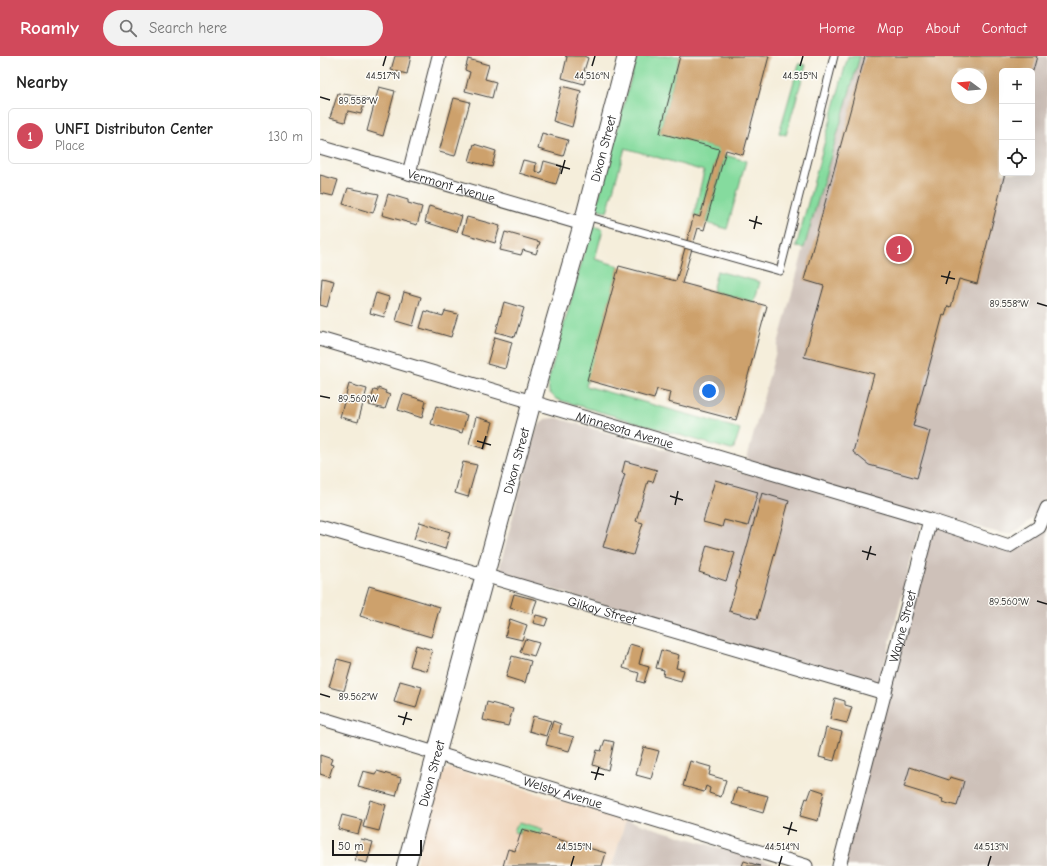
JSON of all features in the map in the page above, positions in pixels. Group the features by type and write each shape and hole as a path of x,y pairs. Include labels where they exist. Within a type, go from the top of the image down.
{"street":[{"path":"409,173 440,56"},
{"name":"Dixon Street","path":"406,866 532,401 585,220 628,56"},
{"name":"Vermont Avenue","path":"320,147 409,173 585,220"},
{"name":"Minnesota Avenue","path":"320,339 930,520"},
{"path":"930,520 1009,546 1039,527 1047,508"},
{"name":"Wayne Street","path":"839,866 930,520"},
{"name":"Gilkay Street","path":"320,526 885,693"},
{"name":"Welsby Avenue","path":"320,718 438,752 806,866"}],"lane":[{"path":"585,220 780,271 834,56"}],"shaded area":[{"path":"856,56 1047,56 1047,492 1037,513 1032,519 1019,529 1009,534 984,529 924,509 881,678 875,685 504,575 500,566 536,429 545,419 557,418 743,473"},
{"path":"1047,508 1047,866 839,866 930,520 1009,546 1025,537"},
{"path":"450,768 626,820 612,866 415,866 440,776 442,772"},
{"path":"626,820 781,866 612,866"}],"green space":[{"path":"637,56 680,56 660,132 719,149 700,217 694,215 704,171 625,148 607,212 596,208"},
{"path":"848,56 860,56 804,248 796,247"},
{"path":"799,64 806,65 786,135 779,133"},
{"path":"725,155 746,161 727,229 706,223"},
{"path":"592,226 603,229 595,259 619,266 586,386 740,429 734,448 731,450 556,399 549,392 548,381"},
{"path":"717,271 760,282 754,302 712,291"},
{"path":"520,822 543,829 540,835 522,829 520,834 514,832 516,826"}],"building":[{"path":"395,56 411,56 407,74 391,70"},
{"path":"565,56 584,56 588,58 584,71 587,72 584,84 562,78 567,57"},
{"path":"680,56 769,56 743,155 726,150 704,230 698,228 682,283 767,306 736,420 668,402 670,392 657,389 654,399 587,380 619,266 676,281 694,215 700,217 719,149 660,133"},
{"path":"865,56 1037,56 1034,68 999,68 999,176 1004,176 977,284 959,279 951,307 948,306 945,316 943,315 913,426 930,431 917,478 869,465 853,452 874,374 804,357 824,286 804,280"},
{"path":"468,59 489,65 485,79 496,82 492,98 465,91 470,72 465,70"},
{"path":"562,86 581,91 572,127 553,121"},
{"path":"379,87 395,91 383,136 367,131"},
{"path":"338,93 366,98 361,114 348,111 345,122 330,118"},
{"path":"454,98 470,102 455,156 439,152"},
{"path":"542,133 568,140 563,156 538,149"},
{"path":"474,144 496,151 492,167 469,161"},
{"path":"523,160 536,163 535,171 541,173 544,161 562,166 556,184 519,173"},
{"path":"320,175 338,180 333,196 320,193"},
{"path":"348,188 379,194 373,213 343,204"},
{"path":"388,194 408,200 408,203 422,207 417,225 382,215"},
{"path":"429,206 462,216 457,232 425,222"},
{"path":"467,217 500,226 495,243 462,233"},
{"path":"505,232 540,242 536,254 523,250 521,255 500,250"},
{"path":"322,278 334,281 327,307 320,305"},
{"path":"404,292 421,297 413,326 396,321"},
{"path":"376,293 389,297 384,317 370,313"},
{"path":"504,302 524,308 515,337 496,332"},
{"path":"425,311 443,316 445,311 458,314 451,337 420,328"},
{"path":"495,337 512,342 505,369 487,364"},
{"path":"349,384 367,389 358,422 340,417"},
{"path":"378,388 386,391 385,393 390,395 385,409 369,405 374,390 378,391"},
{"path":"403,394 426,401 422,418 398,410"},
{"path":"436,406 467,415 462,433 431,424"},
{"path":"476,417 493,422 485,449 469,444"},
{"path":"625,461 657,470 653,482 648,481 636,521 643,523 633,555 603,547 625,474 622,473"},
{"path":"463,462 477,465 468,497 455,493"},
{"path":"715,480 758,492 748,526 724,520 722,527 703,522"},
{"path":"762,493 789,501 757,619 729,611"},
{"path":"420,522 450,532 445,549 414,539"},
{"path":"707,545 735,553 726,581 699,572"},
{"path":"369,586 440,607 431,637 360,616"},
{"path":"514,594 537,600 532,614 510,608"},
{"path":"536,615 548,618 545,626 533,623"},
{"path":"510,619 527,625 522,640 505,636"},
{"path":"525,639 539,643 534,656 520,652"},
{"path":"630,644 643,648 639,664 649,667 644,683 637,681 639,673 623,668"},
{"path":"416,645 432,650 427,671 410,666"},
{"path":"661,650 679,655 676,668 684,670 681,681 663,676 664,670 656,668"},
{"path":"512,656 531,661 525,683 506,677"},
{"path":"337,659 352,663 344,691 329,687"},
{"path":"400,681 422,687 416,708 394,702"},
{"path":"835,698 845,701 845,705 852,707 847,723 830,719"},
{"path":"487,702 513,709 508,726 483,720"},
{"path":"533,716 551,721 546,736 529,731"},
{"path":"553,721 561,724 559,733 574,737 569,751 546,745"},
{"path":"826,728 842,732 834,761 819,757"},
{"path":"605,740 614,742 608,770 593,765 597,750 601,751"},
{"path":"644,747 659,751 651,779 636,775"},
{"path":"320,755 332,759 330,764 333,765 329,777 320,774"},
{"path":"690,761 711,767 709,775 726,780 721,797 709,793 710,788 706,786 704,792 683,786"},
{"path":"910,767 949,780 950,777 964,781 957,806 942,802 943,799 904,787"},
{"path":"363,771 375,774 377,771 401,778 396,796 358,786"},
{"path":"737,788 768,796 763,813 732,804"},
{"path":"812,788 824,792 818,821 800,816 806,798 808,799"},
{"path":"370,800 386,805 379,831 363,827"},
{"path":"342,815 362,820 358,834 338,829"},
{"path":"522,829 606,853 602,866 503,866 508,849 515,851"},
{"path":"361,839 373,842 367,863 355,860"},
{"path":"744,861 760,866 742,866"}],"place":[{"name":"UNFI Distributon Center","path":"899,249"}]}
